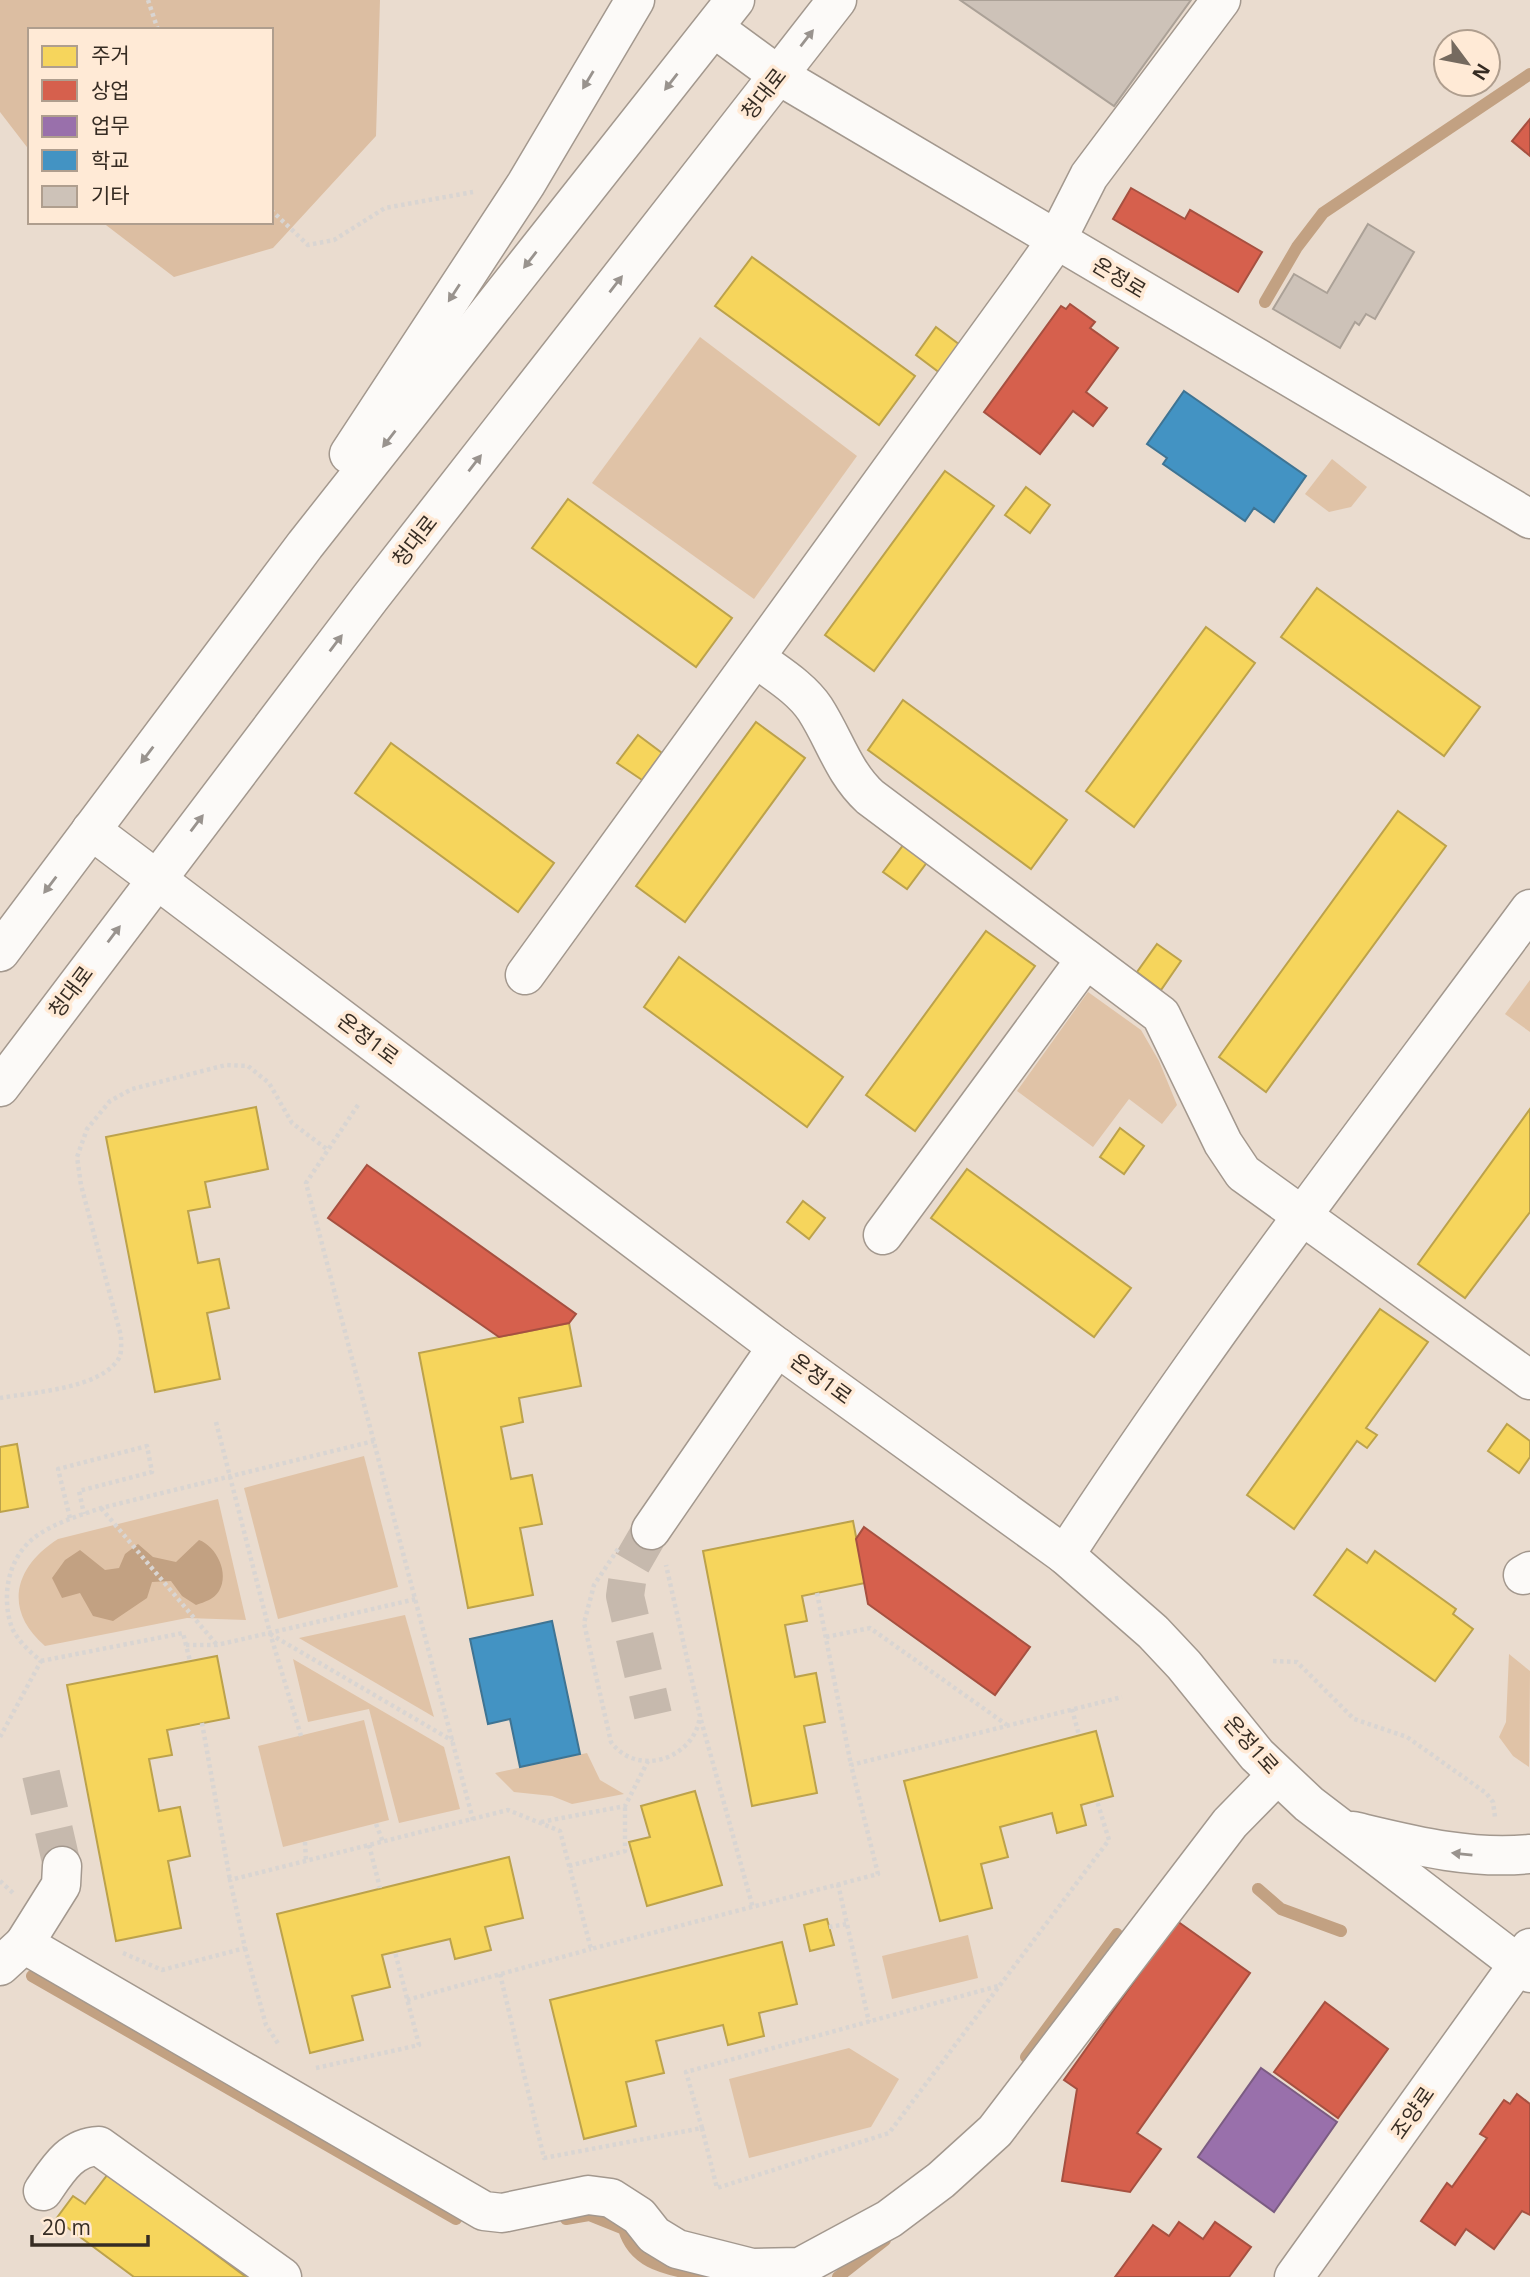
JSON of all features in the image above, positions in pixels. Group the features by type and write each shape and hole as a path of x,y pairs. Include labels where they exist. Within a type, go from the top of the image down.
{"street":[{"path":"177,716 526,184 635,0"},
{"name":"청대로","path":"0,1087 156,877 837,0"},
{"path":"525,975 757,659 1056,240 1089,176 1221,0"},
{"path":"0,952 305,545 724,14"},
{"name":"온정로","path":"724,14 778,75 1530,519"},
{"path":"757,659 804,695 816,710 845,768 870,797 1161,1015 1232,1159 1251,1180 1530,1380"},
{"name":"온정1로","path":"91,830 777,1348 1065,1556 1153,1632 1277,1775 1339,1827 1526,1962"},
{"path":"1065,1556 1109,1488 1302,1219 1530,909"},
{"path":"883,1235 1086,959"},
{"path":"648,1543 777,1348"},
{"path":"62,1866 61,1885 12,1955 484,2211 502,2213 588,2195 611,2198 639,2216 654,2235 677,2249 752,2268 800,2267 889,2220 941,2180 995,2131 1230,1823 1277,1775"},
{"path":"1339,1827 1437,1851 1497,1857 1530,1854"},
{"name":"조양로","path":"1294,2277 1526,1962"},
{"path":"43,2190 72,2155 84,2147 99,2146 282,2277"}],"path":[{"path":"148,0 157,28"},
{"path":"273,212 308,244 334,240 385,208 460,193 526,184"},
{"path":"0,1398 91,1380 107,1371 120,1356 121,1336 81,1185 77,1157 88,1129 110,1101 132,1089 212,1069 248,1066 269,1083 292,1123 328,1150"},
{"path":"358,1105 306,1183 473,1820"},
{"path":"216,1422 270,1633 301,1736"},
{"path":"41,1661 12,1629 6,1604 7,1576 19,1551 39,1534 70,1518 101,1508 374,1441"},
{"path":"70,1518 58,1469 147,1446 152,1472 79,1491 84,1514"},
{"path":"101,1508 164,1579 217,1645"},
{"path":"700,1716 698,1730 692,1742 679,1753 648,1761 632,1760 619,1754 611,1742 584,1623 594,1585 648,1543 670,1588 700,1716 753,1908"},
{"path":"407,2000 878,1874 851,1765 817,1593"},
{"path":"186,1646 217,1645 416,1599"},
{"path":"826,1637 870,1628 1008,1725"},
{"path":"41,1661 183,1633 190,1661"},
{"path":"270,1633 453,1741"},
{"path":"0,1737 41,1661"},
{"path":"1273,1661 1297,1662 1306,1667 1354,1719 1407,1738 1486,1793 1493,1802 1496,1825"},
{"path":"851,1765 1122,1697"},
{"path":"1072,1709 1079,1735"},
{"path":"202,1723 245,1948 266,2025 288,2052"},
{"path":"569,1866 625,1851 625,1806 648,1761"},
{"path":"999,1986 686,2072 717,2188 889,2133 1109,1840 1097,1801"},
{"path":"539,1823 625,1806"},
{"path":"230,1880 508,1810 560,1831 591,1949"},
{"path":"376,1824 383,1842"},
{"path":"305,1842 306,1861"},
{"path":"369,1845 380,1888"},
{"path":"838,1884 869,2022"},
{"path":"829,1927 847,1924"},
{"path":"114,1949 162,1970 245,1948"},
{"path":"307,2064 317,2068 419,2045 395,1952"},
{"path":"500,1974 544,2158 702,2128"}],"shaded area":[{"path":"0,0 380,0 376,136 273,248 174,277 105,224 273,224 273,28 28,28 28,148 0,112"},
{"path":"700,337 857,456 754,599 592,483"},
{"path":"1332,459 1367,487 1351,507 1329,512 1305,494"},
{"path":"1530,980 1530,1032 1505,1014"},
{"path":"1088,992 1141,1030 1159,1061 1177,1105 1162,1124 1129,1099 1093,1147 1017,1091"},
{"path":"364,1456 398,1587 278,1619 244,1488"},
{"path":"218,1499 246,1620 187,1618 45,1646 32,1632 23,1618 19,1590 23,1576 32,1562 58,1539"},
{"path":"199,1540 216,1554 223,1576 217,1594 196,1605 182,1596 171,1581 152,1582 147,1598 113,1621 93,1616 80,1593 62,1598 52,1578 65,1560 80,1550 105,1570 119,1568 125,1554 138,1544 153,1557 176,1562"},
{"path":"405,1615 434,1717 299,1638"},
{"path":"1509,1654 1530,1671 1529,1767 1513,1756 1499,1737 1506,1722"},
{"path":"293,1659 444,1747 460,1809 399,1823 369,1709 308,1722"},
{"path":"364,1720 389,1820 283,1847 258,1746"},
{"path":"587,1753 600,1780 624,1794 572,1804 552,1796 514,1792 495,1773"},
{"path":"968,1935 978,1978 892,1999 882,1956"},
{"path":"849,2048 899,2079 871,2127 749,2158 729,2079"}],"building: 주거":[{"path":"752,257 915,376 879,425 715,306"},
{"path":"936,327 960,345 940,373 916,355"},
{"path":"945,471 994,506 874,671 825,635"},
{"path":"1026,487 1050,505 1030,533 1005,515"},
{"path":"568,499 732,618 696,667 532,548"},
{"path":"1317,588 1480,707 1444,756 1281,637"},
{"path":"1206,627 1255,663 1134,827 1086,791"},
{"path":"903,700 1067,820 1031,869 868,750"},
{"path":"756,722 805,758 685,922 636,886"},
{"path":"638,735 662,753 642,780 617,763"},
{"path":"391,743 554,863 518,912 355,793"},
{"path":"1398,811 1446,846 1266,1092 1219,1057"},
{"path":"904,844 928,861 907,889 883,872"},
{"path":"986,931 1035,966 915,1131 866,1095"},
{"path":"1157,944 1181,961 1161,990 1137,972"},
{"path":"679,957 843,1077 807,1127 644,1007"},
{"path":"256,1107 268,1169 205,1182 210,1207 188,1211 198,1263 219,1259 229,1308 207,1313 220,1379 155,1392 106,1137"},
{"path":"1530,1109 1530,1212 1465,1298 1418,1264"},
{"path":"1120,1128 1144,1146 1124,1174 1100,1157"},
{"path":"967,1169 1131,1288 1094,1337 931,1218"},
{"path":"803,1201 825,1218 809,1239 787,1222"},
{"path":"1380,1309 1428,1342 1366,1428 1377,1435 1367,1448 1357,1441 1294,1529 1247,1495"},
{"path":"569,1323 581,1386 519,1398 523,1422 501,1427 511,1479 532,1475 542,1524 520,1528 533,1595 468,1608 419,1353"},
{"path":"1507,1424 1530,1441 1530,1457 1519,1473 1488,1451"},
{"path":"17,1444 28,1507 0,1512 0,1447"},
{"path":"853,1521 865,1583 802,1596 807,1621 785,1625 795,1677 816,1673 825,1722 804,1726 817,1793 752,1806 703,1551"},
{"path":"1347,1549 1367,1563 1375,1551 1456,1609 1453,1614 1473,1629 1435,1681 1314,1595"},
{"path":"217,1656 229,1718 167,1730 172,1755 149,1759 159,1811 180,1807 190,1856 168,1861 181,1928 116,1941 67,1685"},
{"path":"1096,1731 1113,1796 1081,1805 1086,1825 1057,1833 1052,1813 1000,1827 1008,1857 981,1864 992,1908 940,1921 904,1781"},
{"path":"695,1791 722,1885 647,1906 629,1842 650,1837 641,1806"},
{"path":"509,1857 523,1918 485,1927 491,1950 455,1959 450,1939 382,1955 390,1987 352,1996 363,2040 310,2053 277,1914"},
{"path":"827,1919 834,1945 810,1951 804,1925"},
{"path":"782,1942 797,2004 759,2013 764,2036 728,2045 723,2025 656,2041 664,2073 626,2082 636,2126 584,2139 550,2000"},
{"path":"108,2174 246,2277 134,2277 56,2219 73,2196 85,2204"}],"building: 상업":[{"path":"1530,119 1530,156 1512,141"},
{"path":"1131,188 1185,219 1190,210 1262,252 1238,292 1113,219"},
{"path":"1070,304 1095,322 1090,328 1118,348 1086,392 1107,408 1093,426 1073,411 1040,454 984,412 1061,306 1066,309"},
{"path":"367,1165 576,1314 569,1323 499,1337 328,1218"},
{"path":"864,1527 1030,1647 995,1695 868,1604 856,1539"},
{"path":"1177,1921 1250,1973 1137,2133 1161,2149 1130,2192 1062,2181 1077,2089 1064,2080"},
{"path":"1325,2002 1388,2049 1338,2118 1274,2072"},
{"path":"1517,2094 1530,2104 1530,2215 1522,2211 1494,2249 1466,2229 1455,2245 1421,2221 1447,2183 1452,2187 1487,2138 1480,2134 1504,2100 1510,2104"},
{"path":"1179,2222 1203,2239 1215,2222 1251,2247 1229,2277 1115,2277 1153,2225 1169,2236"}],"building: 업무":[{"path":"1261,2068 1337,2122 1274,2212 1198,2157"}],"building: 학교":[{"path":"1184,391 1306,476 1274,522 1254,508 1245,521 1163,464 1167,458 1147,444"},
{"path":"552,1621 580,1754 520,1767 510,1719 488,1724 470,1639"}],"building: 기타":[{"path":"960,0 1191,0 1114,106"},
{"path":"1368,224 1414,252 1375,319 1366,314 1359,325 1355,322 1340,348 1273,309 1294,274 1327,293"}],"waterway":[{"path":"1265,302 1297,247 1323,213 1530,74"},
{"path":"1258,1889 1281,1909 1341,1931"},
{"path":"1026,2057 1117,1934"},
{"path":"32,1976 456,2219"},
{"path":"566,2219 589,2215 624,2229 629,2242 646,2259 668,2268 705,2277"},
{"path":"838,2277 885,2240"}],"tunnel":[{"path":"651,1530 629,1568 625,1596 653,1715"},
{"path":"41,1774 62,1866"}]}
